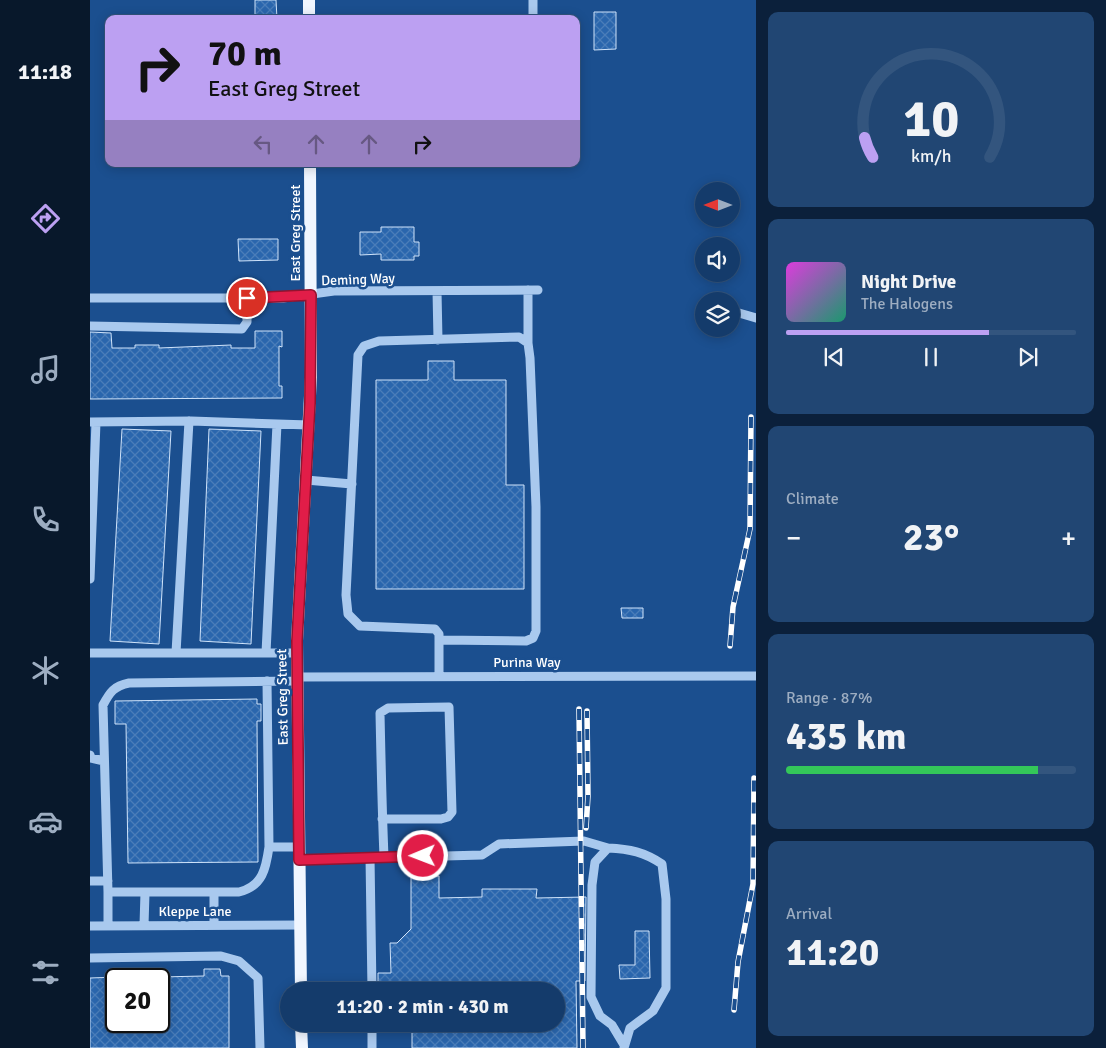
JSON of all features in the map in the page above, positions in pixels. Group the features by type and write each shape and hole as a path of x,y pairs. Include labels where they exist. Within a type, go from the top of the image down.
{"main road":[{"path":"309,0 309,15"},
{"name":"East Greg Street","path":"301,982 297,653 309,425 310,167"},
{"path":"301,1032 302,1048"}],"street":[{"path":"533,0 533,15"},
{"path":"439,640 526,641 533,638 536,631 536,507 528,343 528,290"},
{"name":"Deming Way","path":"90,298 247,298 311,295 334,291 538,290"},
{"path":"436,291 438,340"},
{"path":"90,326 242,329 247,322 247,298"},
{"path":"740,313 756,318"},
{"path":"439,676 439,634 435,629 360,626 348,614 346,595 359,352 364,346 379,341 519,337 528,343"},
{"path":"90,579 93,422 189,421 309,425"},
{"path":"176,653 189,421"},
{"path":"266,653 277,424"},
{"path":"306,480 352,484"},
{"path":"90,653 297,653"},
{"name":"Purina Way","path":"104,762 103,704 112,690 118,685 129,683 267,682 297,679 439,676 756,676"},
{"path":"108,892 239,892 248,889 258,882 266,870 270,847 267,682"},
{"path":"382,819 441,820 448,817 452,812 449,707 388,708 380,713 382,819 384,857"},
{"path":"90,755 92,758 104,762 108,926"},
{"path":"270,847 299,853 370,857 482,856 499,844 584,841 608,848 634,850 646,854 662,864 666,899 666,988 653,1011 630,1028 624,1046"},
{"path":"608,848 595,862 592,885 591,997 600,1016 612,1024 624,1046"},
{"path":"370,857 372,982"},
{"path":"90,881 108,881"},
{"path":"214,892 214,925"},
{"path":"144,925 145,893"},
{"name":"Kleppe Lane","path":"90,926 300,924"},
{"path":"90,958 221,956 239,962 258,978 260,1048"},
{"path":"372,1032 372,1048"}],"building":[{"path":"255,0 276,0 277,15 255,15"},
{"path":"594,12 616,12 616,49 594,50"},
{"path":"381,227 414,227 414,242 419,242 419,256 414,256 414,260 381,260 381,254 360,255 360,232 381,232"},
{"path":"238,239 278,239 278,260 239,261"},
{"path":"255,331 282,331 282,347 279,346 279,386 282,386 282,398 90,399 90,332 111,333 112,348 135,348 135,345 159,345 159,348 231,345 231,348 255,348"},
{"path":"428,361 454,361 454,380 506,380 506,485 524,485 524,589 376,589 376,380 428,380"},
{"path":"122,429 171,431 159,644 110,641"},
{"path":"209,429 261,431 251,644 200,641"},
{"path":"621,608 643,608 643,618 622,618"},
{"path":"257,699 257,704 261,704 261,721 257,721 258,862 128,863 126,724 115,724 115,701"},
{"path":"439,876 439,898 482,897 482,889 537,889 536,898 586,897 585,981 576,981 577,1048 412,1048 412,1032 565,1032 565,982 378,982 378,973 391,973 390,943 397,943 411,929 411,877"},
{"path":"635,931 649,931 650,978 620,979 619,965 635,965"},
{"path":"204,969 220,969 221,976 229,976 229,1048 90,1048 90,978 105,977 105,1033 170,1033 170,977 204,976"}],"railway":[{"path":"730,646 733,607 750,529 751,417"},
{"path":"579,709 583,1048"},
{"path":"586,828 588,796 587,711"},
{"path":"734,1010 738,962 753,884 754,778"}],"route":[{"path":"247,298 283,298 311,295 310,403 297,641 299,860 423,856"}]}
